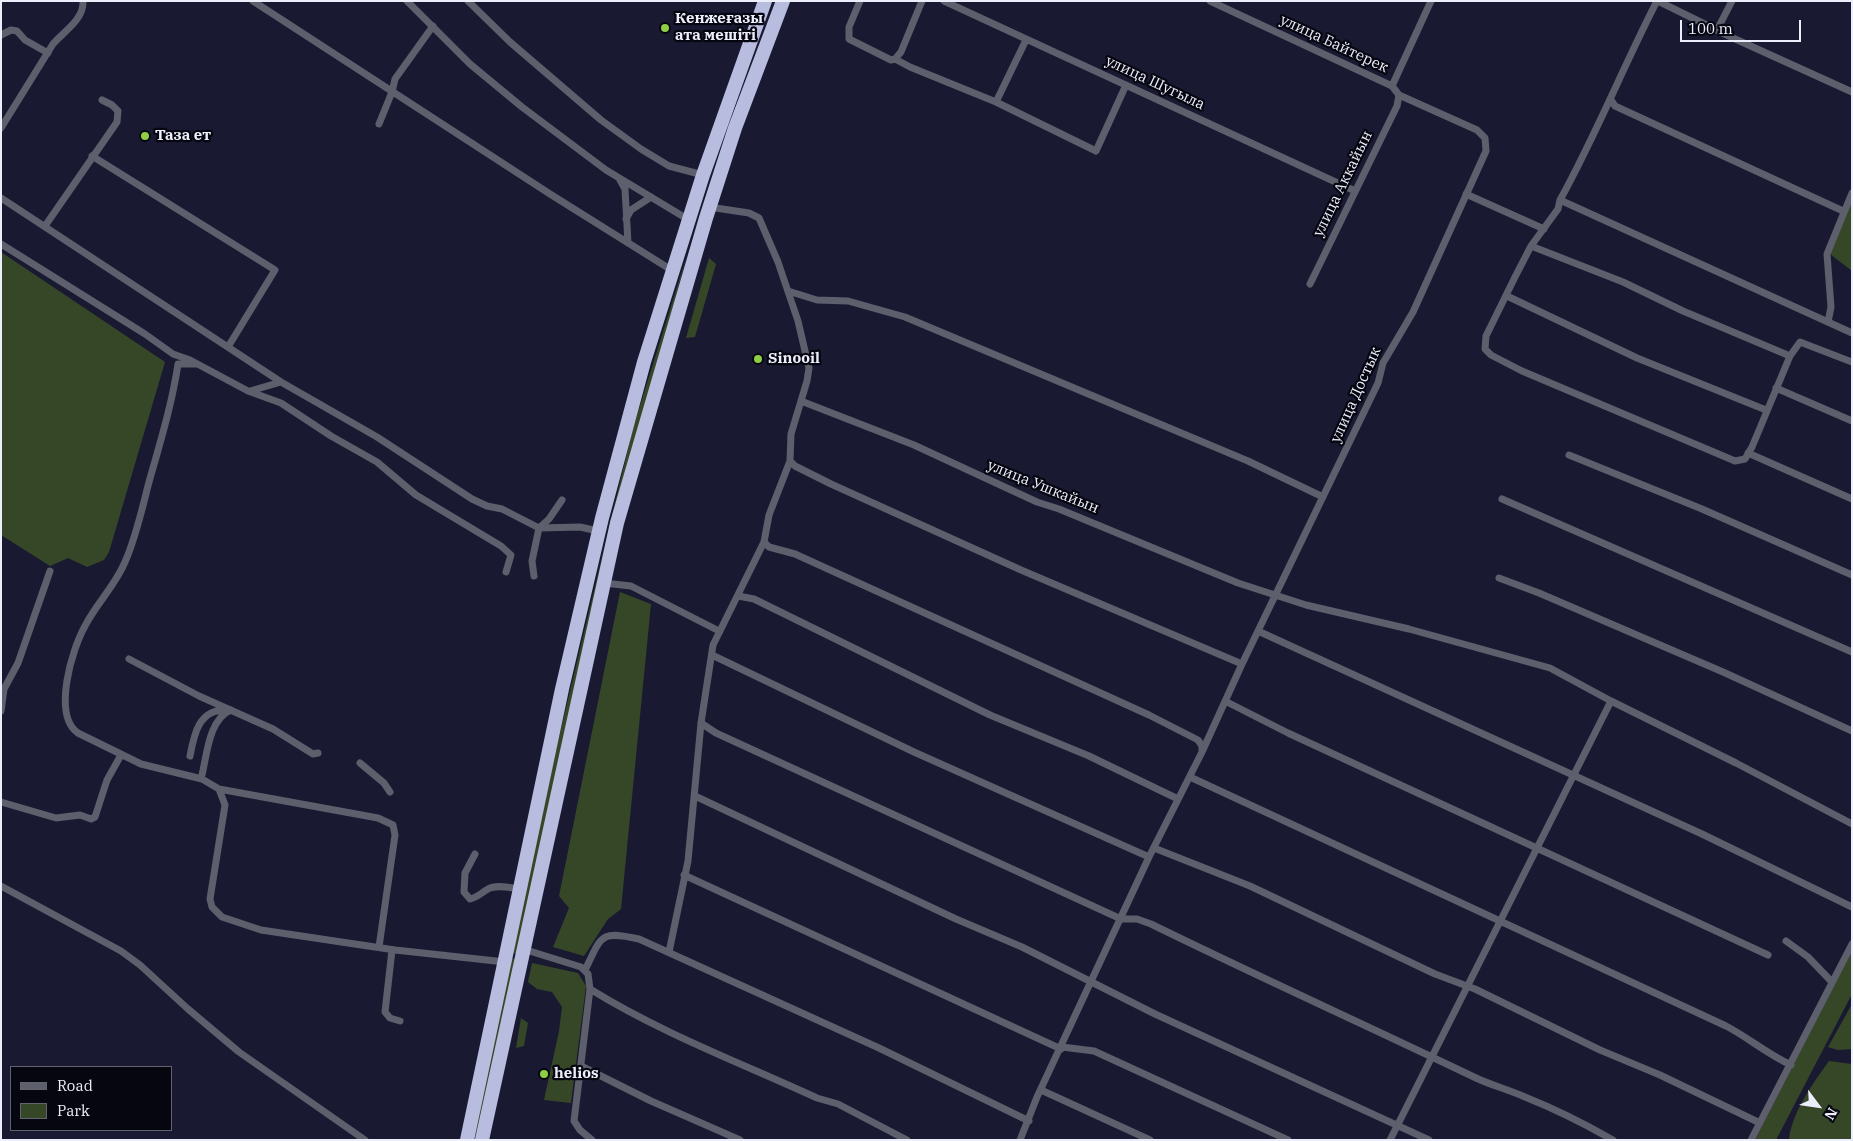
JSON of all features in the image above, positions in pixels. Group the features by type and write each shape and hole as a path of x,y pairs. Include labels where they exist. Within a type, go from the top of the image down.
{"highway":[{"path":"468,1140 562,689 598,531 644,362 703,175 765,1"},
{"path":"482,1140 604,582 636,454 735,128 783,1"},
{"path":"690,217 698,219 708,212"}],"street":[{"path":"1,128 56,40 68,32 84,7 83,1"},
{"path":"253,1 673,271"},
{"path":"407,1 470,64 504,93 619,178 690,217"},
{"path":"468,1 510,42 601,120 641,149 669,166 703,175"},
{"path":"860,1 851,21 848,33 850,39 891,60 895,59 996,102 1096,150 1126,85"},
{"path":"895,59 901,52 922,1"},
{"name":"улица Шугыла","path":"944,1 1355,191"},
{"name":"улица Байтерек","path":"1210,1 1392,86"},
{"path":"1399,94 1392,86 1432,1"},
{"path":"1852,92 1658,1 1637,39 1589,148 1560,200 1558,209 1531,246 1486,336 1485,349 1491,355 1522,370 1735,461 1745,459 1758,434 1766,410 1790,356 1800,342 1852,362"},
{"path":"1717,30 1732,1"},
{"path":"379,124 392,92 395,78 433,26"},
{"path":"1,35 10,30 17,31 25,40 48,53"},
{"path":"996,102 1026,40"},
{"name":"улица Аккайын","path":"1310,284 1397,106 1399,94"},
{"name":"улица Достык","path":"1020,1140 1040,1090 1149,857 1190,777 1242,664 1378,383 1383,363 1413,312 1486,151 1485,138 1477,130 1399,94"},
{"path":"45,226 119,117 118,111 112,105 102,100"},
{"path":"1611,100 1615,106 1843,211"},
{"path":"92,156 275,270 228,347"},
{"path":"619,178 625,189 628,243"},
{"path":"1828,322 1831,307 1827,254 1843,211 1852,193"},
{"path":"1466,194 1544,228"},
{"path":"626,219 631,210 651,197"},
{"path":"1,198 281,382 377,437 472,499 487,506 502,509 539,528 573,527 598,531"},
{"path":"1560,200 1852,333"},
{"path":"669,952 678,915 684,875 701,723 712,655 719,631 764,542 769,515 790,461 791,434 809,368 788,291 759,218 749,213 708,212"},
{"path":"1,244 145,334 173,354 248,391 280,403 331,436 377,462 416,495 501,546 511,555 506,572"},
{"path":"1531,246 1623,282 1683,311 1790,356"},
{"path":"788,291 817,300 848,301 906,318 1248,461 1323,497"},
{"path":"1507,296 1637,358 1766,410"},
{"path":"196,364 178,364 164,426 125,562 114,584 84,627 70,666 65,706 71,728 141,764 202,779 219,789 378,818 393,825 395,835 379,948"},
{"path":"248,391 281,382"},
{"path":"1776,388 1852,421"},
{"name":"улица Ушкайын","path":"801,402 914,446 1037,502 1059,508 1186,562 1275,595 1306,605 1408,629 1550,668 1611,701 1745,767 1852,824"},
{"path":"1748,453 1852,499"},
{"path":"1569,455 1702,509 1852,574"},
{"path":"790,461 795,466 831,484 1021,570 1242,664"},
{"path":"534,576 532,561 539,528 549,519 562,500"},
{"path":"1502,500 1852,652"},
{"path":"764,542 769,547 795,554 1149,715 1198,740 1202,746 1202,752"},
{"path":"1,711 5,679 18,663 50,571"},
{"path":"1500,578 1723,672 1852,731"},
{"path":"604,582 631,586 719,631"},
{"path":"738,596 754,599 990,715 1089,756 1178,799"},
{"path":"1258,631 1702,834 1852,907"},
{"path":"712,655 914,752 1149,857"},
{"path":"129,659 199,696 273,729 313,754 318,753"},
{"path":"1225,701 1297,737 1768,956"},
{"path":"1390,1140 1575,776 1611,701"},
{"path":"190,756 195,731 209,712 231,710"},
{"path":"202,775 214,727 219,717 231,710"},
{"path":"701,723 716,733 1121,920 1137,919 1151,924 1477,1078 1537,1102 1613,1140"},
{"path":"1,802 56,818 80,816 91,819 95,817 107,780 121,755"},
{"path":"360,763 384,783 390,792"},
{"path":"1190,777 1726,1026 1758,1044 1769,1055 1790,1065"},
{"path":"219,789 225,805 210,899 212,907 222,917 235,924 261,930 392,950 505,962"},
{"path":"694,796 956,919 1022,947 1155,1014 1428,1140"},
{"path":"1154,848 1250,886 1435,974 1467,986 1760,1123"},
{"path":"475,854 465,873 464,892 470,899 481,896 488,889 499,887 520,889"},
{"path":"684,875 1061,1048 1094,1051 1288,1140"},
{"path":"1,886 121,951 140,965 188,1010 240,1052 365,1140"},
{"path":"592,1140 574,1122 590,989 585,970 598,943 614,933 639,939 669,952 871,1044 1029,1120"},
{"path":"1786,941 1808,957 1832,982"},
{"path":"1751,1140 1852,944"},
{"path":"523,949 585,970"},
{"path":"392,950 385,1012 390,1018 400,1021"},
{"path":"590,989 614,1004 679,1036 817,1098 838,1104 907,1140"},
{"path":"581,1066 651,1101 740,1140"},
{"path":"1040,1090 1150,1140"}],"green space":[{"path":"1852,200 1852,271 1830,254"},
{"path":"1,252 165,362 109,552 104,560 87,567 68,558 50,566 1,535"},
{"path":"687,255 612,533 518,954 512,953 559,737 633,428"},
{"path":"709,258 716,264 695,337 686,338"},
{"path":"620,592 651,604 621,909 608,919 584,956 553,947 569,908 559,896"},
{"path":"1852,951 1852,994 1776,1140 1755,1140"},
{"path":"510,958 516,959 477,1140 471,1140"},
{"path":"532,963 578,973 586,986 571,1103 544,1100 559,1031 562,1007 552,992 537,989 528,982"},
{"path":"1852,1004 1852,1049 1838,1050 1828,1047"},
{"path":"521,1018 528,1023 524,1046 516,1048"},
{"path":"1829,1061 1852,1064 1852,1140 1791,1140 1789,1138 1791,1127 1799,1107"}],"place":[{"name":"Кенжеғазы ата мешіті","path":"665,28"},
{"name":"Таза ет","path":"145,136"},
{"name":"Sinooil","path":"758,359"},
{"name":"helios","path":"544,1074"}]}
